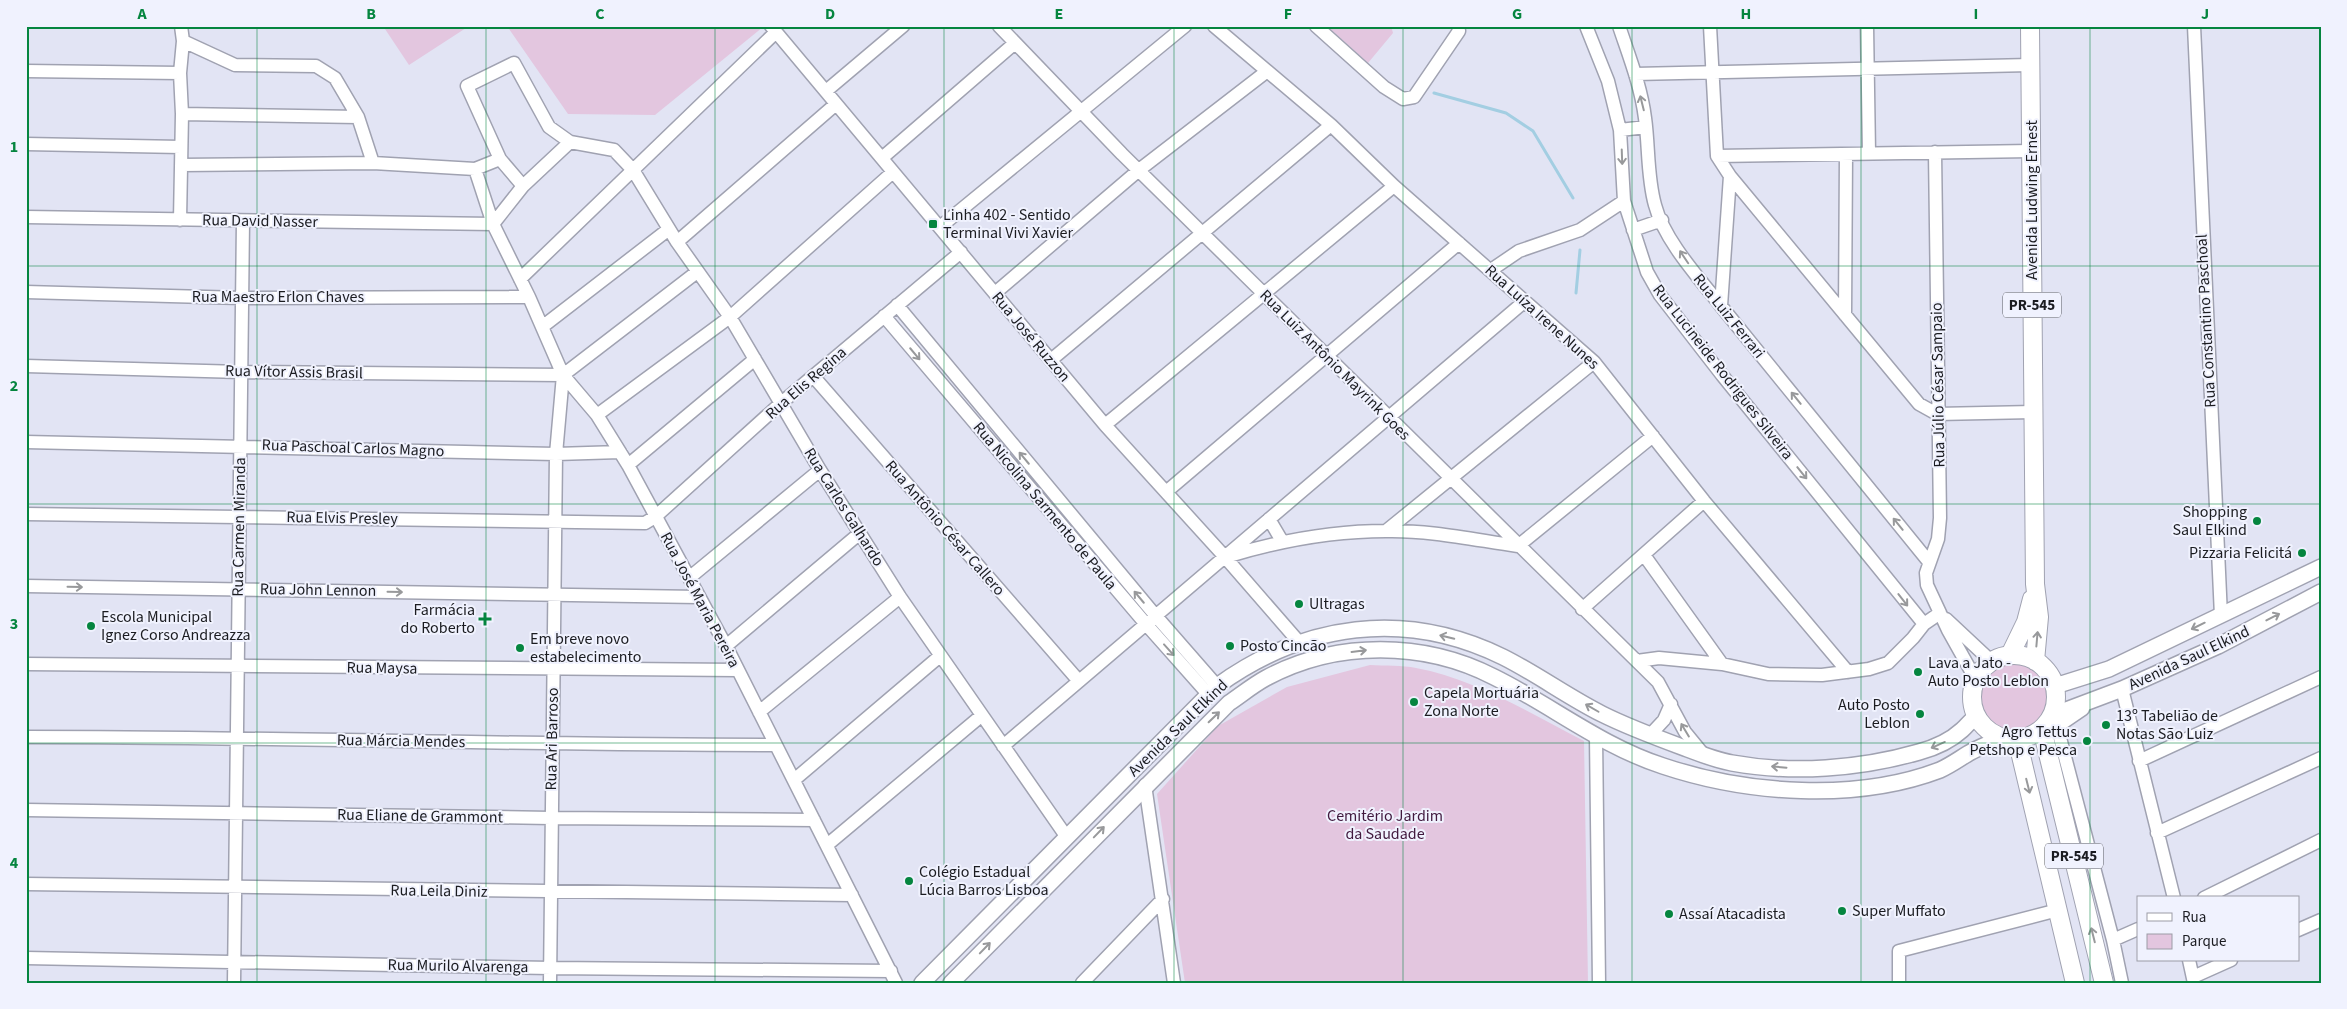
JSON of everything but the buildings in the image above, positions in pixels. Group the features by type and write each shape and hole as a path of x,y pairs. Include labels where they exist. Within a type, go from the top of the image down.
{"highway":[{"name":"Avenida Ludwing Ernest","path":"2030,26 2035,584 2039,617 2035,660"},
{"name":"Avenida Ludwing Ernest","path":"2010,655 2026,622 2035,584"},
{"path":"2010,655 2018,655 2035,660 2048,672 2055,686 2056,703 2047,722 2030,736 2010,738 1984,727 1977,716 1972,693 1981,672 1992,662 2010,655"},
{"name":"PR-545","path":"2047,722 2058,794 2104,983"},
{"name":"PR-545","path":"2010,738 2058,910 2075,983"}],"main road":[{"name":"Avenida Saul Elkind","path":"2055,686 2109,669 2320,569"},
{"name":"Avenida Saul Elkind","path":"2047,722 2218,646 2321,592"},
{"name":"Avenida Saul Elkind","path":"928,981 1066,836 1164,743 1213,690 1252,662 1298,641 1361,629 1385,628 1409,630 1457,640 1504,658 1602,714 1650,735 1732,763 1785,768 1840,767 1920,752 1952,738 1977,716"},
{"path":"1266,678 1298,657 1301,653 1298,641"},
{"name":"Avenida Saul Elkind","path":"951,983 1145,785 1229,703 1266,678 1316,659 1339,654 1384,649 1430,654 1472,666 1495,677 1596,737 1661,766 1732,784 1788,790 1848,789 1894,782 1938,770 2010,738"},
{"path":"1596,737 1600,729 1608,726 1633,736 1650,735"},
{"path":"1145,785 1145,771 1158,756 1164,743"}],"street":[{"path":"180,26 183,41 180,73 182,114 180,220"},
{"path":"826,91 903,26"},
{"name":"Rua Luiz Antônio Mayrink Goes","path":"999,26 1264,295 1450,480 1658,682 1685,732 1703,754"},
{"path":"940,227 1080,110 1185,26"},
{"name":"Rua Luíza Irene Nunes","path":"1214,26 1266,72 1331,125 1394,186 1594,362 1704,502 1848,672"},
{"path":"1316,26 1384,88 1404,99 1414,97 1461,28"},
{"name":"Rua Lucineide Rodrigues Silveira","path":"1586,26 1608,81 1620,130 1624,202 1647,272 1660,295 1722,376 1924,624"},
{"name":"Rua Luiz Ferrari","path":"1619,26 1635,74 1646,128 1655,206 1662,220 1694,271 1721,306 1929,562"},
{"path":"1710,26 1717,156 1730,176 1919,404 1937,414 2033,412"},
{"path":"1867,26 1869,153"},
{"name":"Rua Constantino Paschoal","path":"2194,26 2221,616"},
{"path":"520,279 622,183 774,29"},
{"name":"Rua José Ruzzon","path":"774,29 1105,425 1225,556 1298,641"},
{"path":"183,41 235,65 316,66 335,78 358,117 373,163"},
{"path":"882,158 1015,43"},
{"path":"493,224 523,186 570,142 549,127 514,63 467,86 500,160 523,186"},
{"path":"1635,74 2030,66"},
{"path":"26,71 180,73"},
{"path":"995,293 1139,170 1266,72"},
{"path":"677,242 836,104"},
{"path":"182,114 358,117"},
{"path":"1051,360 1331,125"},
{"path":"1620,130 1646,128"},
{"name":"Rua Carlos Galhardo","path":"570,142 614,150 633,170 677,242 730,317 820,470 900,597 1066,836"},
{"path":"26,144 180,147"},
{"name":"Rua Júlio César Sampaio","path":"1935,152 1937,414 1940,518 1938,539 1926,573 1927,585 1940,613 1976,680"},
{"path":"1717,156 2031,152"},
{"path":"1846,154 1846,315"},
{"path":"181,166 373,163 475,169 500,160"},
{"name":"Rua José Maria Pereira","path":"475,169 493,224 529,297 563,375 597,415 628,466 726,646 893,977"},
{"path":"597,415 730,317 893,172"},
{"path":"1721,306 1730,176"},
{"path":"1105,425 1394,186"},
{"path":"1491,270 1519,251 1580,230 1624,202"},
{"name":"Rua David Nasser","path":"26,217 493,224"},
{"path":"1633,230 1662,220"},
{"name":"Rua Carmen Miranda","path":"234,983 243,221"},
{"path":"542,327 669,229"},
{"path":"1166,492 1327,357 1458,243"},
{"name":"Rua Elis Regina","path":"655,518 780,404 961,252"},
{"path":"563,375 697,272"},
{"name":"Rua Maestro Erlon Chaves","path":"26,292 242,298 529,297"},
{"path":"1003,746 1078,680 1525,301"},
{"name":"Rua Nicolina Sarmento de Paula","path":"897,305 1150,619"},
{"name":"Rua Nicolina Sarmento de Paula","path":"884,316 1213,690"},
{"path":"628,466 755,359"},
{"path":"1386,531 1594,362"},
{"name":"Rua Vítor Assis Brasil","path":"26,366 241,372 563,375"},
{"name":"Rua Ari Barroso","path":"550,983 554,521 556,454 563,375"},
{"name":"Rua Antônio César Callero","path":"813,376 1078,680"},
{"path":"1225,556 1282,541 1386,531 1446,535 1518,546 1653,436"},
{"name":"Rua Paschoal Carlos Magno","path":"26,442 240,445 556,454 620,452"},
{"path":"689,578 820,470"},
{"path":"1582,609 1704,502"},
{"name":"Rua Elvis Presley","path":"26,514 554,521 637,525 655,518"},
{"path":"1269,519 1282,541"},
{"path":"726,646 860,533"},
{"path":"1644,555 1722,664"},
{"name":"Rua John Lennon","path":"26,586 699,597"},
{"path":"759,712 900,597"},
{"path":"1637,661 1659,658 1722,664 1768,674 1822,675 1848,672 1888,663 1924,624 1940,613"},
{"name":"Rua Júlio César Sampaio","path":"1940,613 1992,662"},
{"path":"794,780 940,656"},
{"name":"Rua Maysa","path":"26,664 554,670 738,670"},
{"path":"2139,761 2321,677"},
{"path":"2122,983 2113,940 2059,734 2060,724 2118,690 2139,761 2173,896"},
{"path":"1650,735 1664,720 1671,704"},
{"path":"827,845 981,716"},
{"name":"Rua Márcia Mendes","path":"26,737 237,737 552,745 776,745"},
{"path":"1596,737 1600,983"},
{"path":"2157,833 2321,758"},
{"path":"2058,794 2073,782"},
{"path":"1145,785 1174,983"},
{"name":"Rua Eliane de Grammont","path":"26,810 814,820"},
{"path":"2208,896 2321,840"},
{"name":"Rua Leila Diniz","path":"26,884 551,893 852,895"},
{"path":"1082,983 1163,899"},
{"path":"1899,983 1899,950 2058,910"},
{"path":"2300,929 2321,920"},
{"path":"2113,940 2137,929"},
{"name":"Rua Murilo Alvarenga","path":"26,958 234,960 893,977"},
{"path":"2190,962 2194,980 2227,962"}],"green space":[{"path":"383,26 466,26 466,28 409,65"},
{"path":"507,26 763,27 655,115 568,114"},
{"path":"1327,26 1391,26 1393,33 1368,63"},
{"path":"2021,661 2034,667 2043,676 2047,682 2049,696 2047,710 2039,721 2028,729 2007,731 2000,729 1989,721 1981,710 1979,689 1981,682 1989,671 2000,663"},
{"name":"Cemitério Jardim da Saudade","path":"1370,665 1411,667 1460,680 1503,699 1584,741 1588,983 1185,983 1157,794 1218,726 1287,687"}],"waterway":[{"path":"1434,93 1506,113 1533,131 1573,198"},
{"path":"1576,293 1580,250"}],"place":[{"name":"Linha 402 - Sentido Terminal Vivi Xavier","path":"933,224"},
{"name":"Shopping Saul Elkind","path":"2257,521"},
{"name":"Pizzaria Felicitá","path":"2302,553"},
{"name":"Ultragas","path":"1299,604"},
{"name":"Farmácia do Roberto","path":"485,619"},
{"name":"Escola Municipal Ignez Corso Andreazza","path":"91,626"},
{"name":"Posto Cincão","path":"1230,646"},
{"name":"Em breve novo estabelecimento","path":"520,648"},
{"name":"Lava a Jato - Auto Posto Leblon","path":"1918,672"},
{"name":"Capela Mortuária Zona Norte","path":"1414,702"},
{"name":"Auto Posto Leblon","path":"1920,714"},
{"name":"13º Tabelião de Notas São Luiz","path":"2106,725"},
{"name":"Agro Tettus Petshop e Pesca","path":"2087,741"},
{"name":"Colégio Estadual Lúcia Barros Lisboa","path":"909,881"},
{"name":"Super Muffato","path":"1842,911"},
{"name":"Assaí Atacadista","path":"1669,914"}]}
